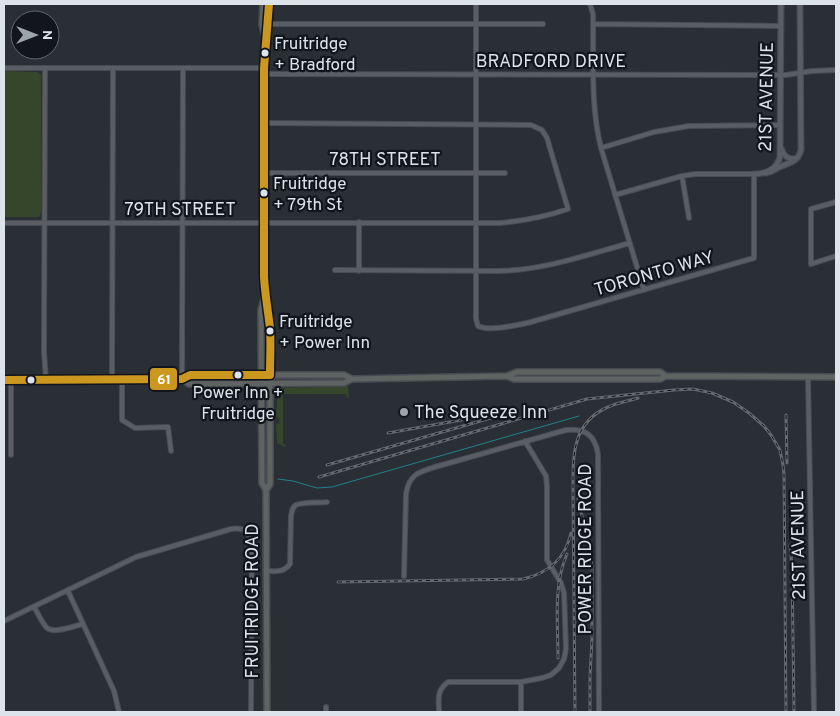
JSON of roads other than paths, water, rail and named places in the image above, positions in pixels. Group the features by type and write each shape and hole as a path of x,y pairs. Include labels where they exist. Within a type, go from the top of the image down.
{"main road":[{"name":"FRUITRIDGE ROAD","path":"263,4 262,25 266,39"},
{"name":"FRUITRIDGE ROAD","path":"266,490 270,484 270,375 268,310 265,296 264,68 269,24 269,4"},
{"name":"FRUITRIDGE ROAD","path":"265,296 261,310 262,483 266,490 267,712"},
{"path":"182,380 190,375 262,374 344,375 352,379"},
{"path":"4,380 182,380 189,384 270,384 344,383 352,379 507,376 514,379 660,379 666,376 836,377"}],"street":[{"path":"476,4 476,271"},
{"path":"590,4 593,14 594,112 601,148 644,290"},
{"name":"21ST AVENUE","path":"754,174 766,173 779,162 780,4"},
{"name":"21ST AVENUE","path":"798,158 801,150 800,4"},
{"path":"269,24 543,24"},
{"path":"593,24 780,26"},
{"path":"4,68 264,68"},
{"path":"45,68 44,352 46,380"},
{"path":"112,380 113,68"},
{"path":"182,380 183,68"},
{"name":"BRADFORD DRIVE","path":"264,74 780,75 836,70"},
{"path":"264,123 476,124"},
{"name":"79TH STREET","path":"4,223 476,223 528,220 568,209 547,138 542,130 528,124 476,124"},
{"path":"601,148 654,132 689,126 780,125"},
{"path":"780,144 786,158 793,160 798,158"},
{"path":"766,173 794,162 798,158"},
{"name":"78TH STREET","path":"264,173 505,173"},
{"path":"615,195 682,176 705,173 754,174"},
{"name":"TORONTO WAY","path":"476,271 476,319 478,326 484,328 520,325 754,258 754,174"},
{"path":"682,176 689,218"},
{"path":"836,202 811,209 811,264 836,256"},
{"path":"359,271 360,222"},
{"path":"335,270 511,271 553,265 630,243"},
{"name":"21ST AVENUE","path":"808,377 814,712"},
{"path":"11,380 11,455"},
{"path":"122,380 122,420 135,428 168,427 171,451"},
{"name":"POWER RIDGE ROAD","path":"404,576 406,494 407,485 412,477 435,467 566,430 584,431 592,437 597,445 598,454 599,712"},
{"path":"439,712 439,692 442,686 448,682 521,682 542,678 559,668 564,659 566,649 564,593 561,583 547,560 546,476 525,441"},
{"path":"266,571 280,571 286,569 290,564 291,516 295,505 327,502"},
{"path":"4,621 141,556 238,528 246,531 252,544 251,712"},
{"path":"68,591 114,691 119,712"},
{"path":"34,607 46,627 51,630 83,624"},
{"path":"521,682 521,712"}],"waterway":[{"path":"278,479 317,488 332,487 579,416"}],"railway":[{"path":"319,477 587,399 693,389 712,393 733,402 764,426 780,450 783,465 786,712"},
{"path":"575,712 574,454 581,432 587,422 596,414 611,406 638,398"},
{"path":"327,465 510,413"},
{"path":"786,415 787,463"},
{"path":"388,433 461,420"},
{"path":"578,499 592,567 590,712"},
{"path":"338,582 523,579 541,573 554,564 565,550 571,533"},
{"path":"790,545 794,712"},
{"path":"558,658 558,592 567,554"}],"place":[{"name":"Fruitridge + Bradford","path":"265,53"},
{"name":"Fruitridge + 79th St","path":"264,193"},
{"name":"Fruitridge + Power Inn","path":"270,331"},
{"name":"Power Inn + Fruitridge","path":"238,375"},
{"name":"The Squeeze Inn","path":"404,412"}]}
